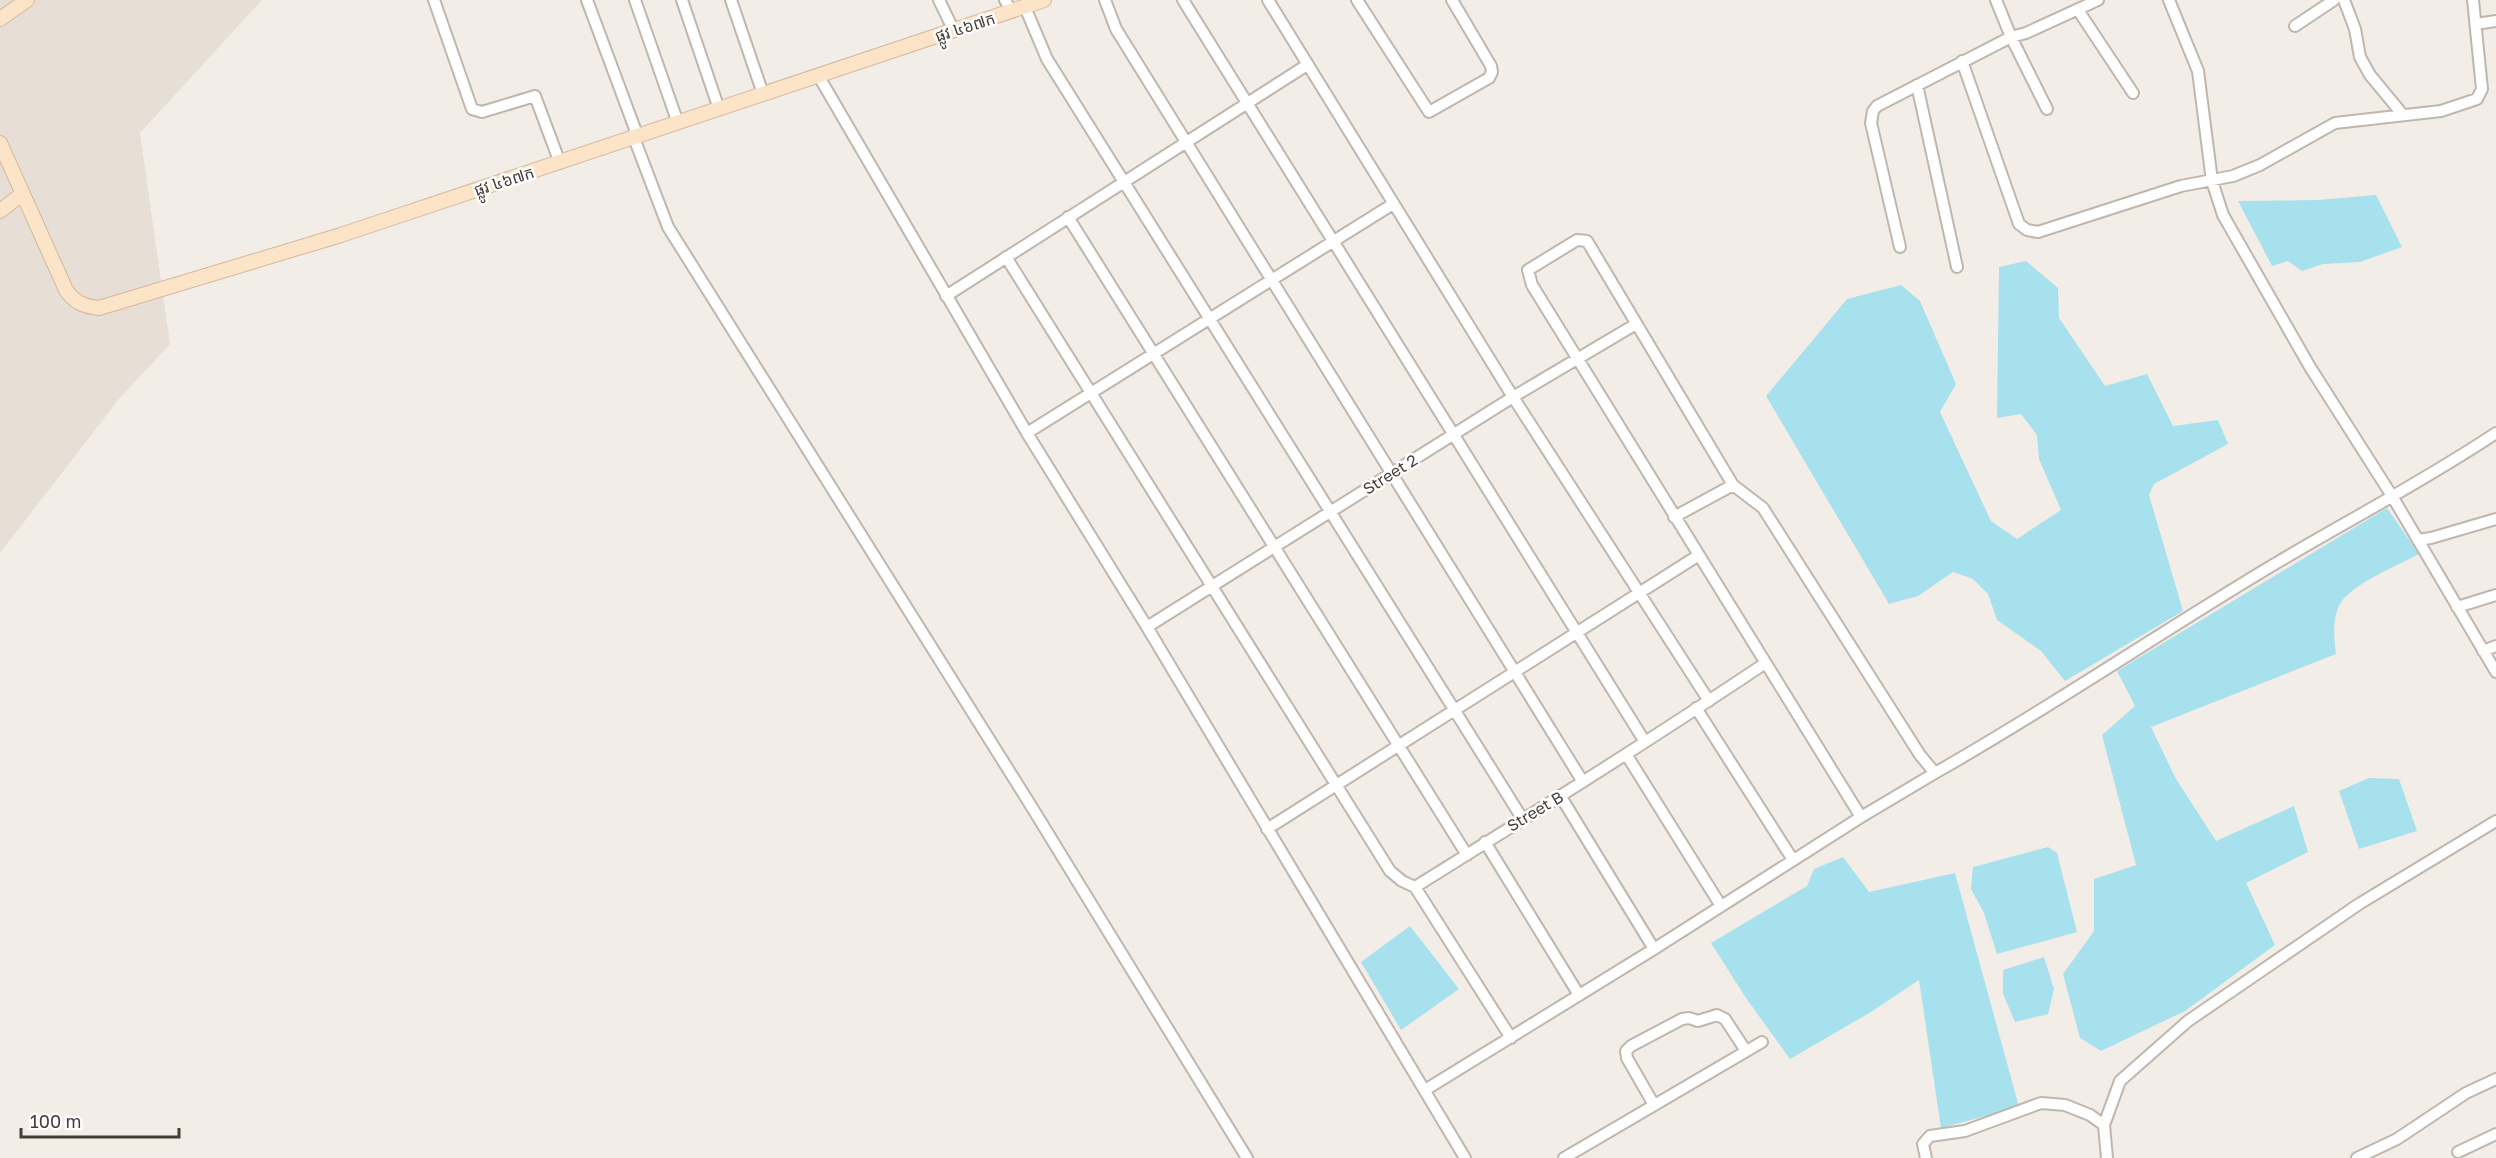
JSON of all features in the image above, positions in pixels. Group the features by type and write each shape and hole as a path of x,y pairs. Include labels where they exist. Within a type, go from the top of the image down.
{"street":[{"path":"0,19 27,0"},
{"path":"434,0 472,109 482,112 535,96 560,163"},
{"path":"587,0 668,227 1033,809 1247,1158"},
{"path":"635,0 678,123"},
{"path":"682,0 719,109"},
{"path":"731,0 764,94"},
{"path":"939,0 954,31"},
{"name":"ផ្លូវ ៤៦៧ក","path":"0,143 71,298 83,306 99,308 341,236 954,31 1014,6 1044,0"},
{"path":"1105,0 1116,29 1583,782"},
{"path":"1183,0 1645,742"},
{"path":"1268,0 1513,397 1709,701"},
{"path":"1357,0 1429,112 1489,78 1492,72 1491,66 1452,0"},
{"path":"1996,0 2011,37 2047,109"},
{"path":"1900,248 1884,187 1871,115 1877,106 2011,37 2026,33 2098,0"},
{"path":"2169,0 2198,71 2212,181 2223,215 2310,367 2392,496 2496,672"},
{"path":"2295,26 2334,0"},
{"path":"2344,0 2355,29 2360,57 2370,75 2403,114"},
{"path":"1962,61 2019,224 2028,230 2038,232 2181,186 2233,176 2260,165 2335,123 2441,111 2477,99 2482,89 2473,0"},
{"path":"1014,6 1522,818"},
{"path":"2078,10 2133,93"},
{"path":"2476,24 2496,21"},
{"path":"946,296 1307,65"},
{"path":"818,75 1027,433 1147,627 1465,1158"},
{"path":"1917,85 1957,267"},
{"path":"0,211 22,194"},
{"path":"1027,433 1393,204"},
{"path":"1068,217 1467,855"},
{"path":"1861,817 1764,664 1532,285 1528,270 1577,240 1587,241 1733,485 1763,508 1920,755 1935,773"},
{"path":"1006,257 1338,784 1390,871 1402,881 1415,887 1511,1038"},
{"name":"Street 2","path":"1147,627 1513,397 1636,324"},
{"path":"1425,1090 1654,949 1861,817 1987,744 2273,565 2496,433"},
{"path":"1674,517 1733,485"},
{"path":"2418,540 2496,519"},
{"path":"1267,829 1699,555"},
{"path":"2457,607 2496,596"},
{"path":"2483,651 2496,646"},
{"name":"Street B","path":"1415,887 1522,818 1583,782 1764,664"},
{"path":"1696,708 1793,860"},
{"path":"1626,754 1721,906"},
{"path":"1561,796 1654,949"},
{"path":"2107,1158 2104,1125 2120,1081 2188,1021 2360,904 2496,821"},
{"path":"1485,842 1580,995"},
{"path":"1654,1105 1627,1058 1626,1051 1631,1046 1682,1018 1698,1021 1718,1015 1725,1019 1746,1051"},
{"path":"1564,1158 1761,1042"},
{"path":"2357,1158 2397,1139 2466,1093 2496,1079"},
{"path":"1926,1158 1923,1144 1930,1136 1965,1131 2041,1102 2065,1105 2090,1115 2104,1125"},
{"path":"2458,1152 2496,1134"}],"shaded area":[{"path":"0,0 262,0 140,133 170,344 119,399 0,553"}],"water":[{"path":"2376,195 2402,247 2360,262 2323,264 2302,271 2288,261 2272,266 2238,201 2318,200"},
{"path":"2026,261 2058,288 2059,318 2105,386 2147,374 2173,426 2218,420 2228,444 2154,484 2149,495 2183,611 2065,681 2041,651 1997,620 1988,594 1973,579 1953,572 1918,596 1889,604 1766,396 1847,299 1901,285 1920,301 1956,384 1940,412 1991,521 2017,539 2061,510 2039,459 2037,435 2021,414 1997,418 1999,267"},
{"path":"2387,508 2419,554 2365,582 2346,596 2337,610 2334,635 2336,654 2151,727 2176,779 2216,841 2294,806 2308,852 2246,883 2275,945 2185,1011 2101,1051 2080,1038 2063,974 2094,931 2094,879 2136,865 2102,735 2135,706 2117,671"},
{"path":"2369,778 2399,779 2417,831 2359,849 2339,791"},
{"path":"2048,847 2057,853 2077,932 1997,954 1984,913 1971,889 1973,867"},
{"path":"1843,857 1869,892 1955,873 2019,1107 1941,1128 1919,980 1871,1012 1790,1059 1746,998 1711,943 1807,886 1814,869"},
{"path":"1410,926 1459,989 1401,1030 1361,962"},
{"path":"2044,957 2054,989 2048,1014 2015,1022 2003,994 2003,970"}]}
